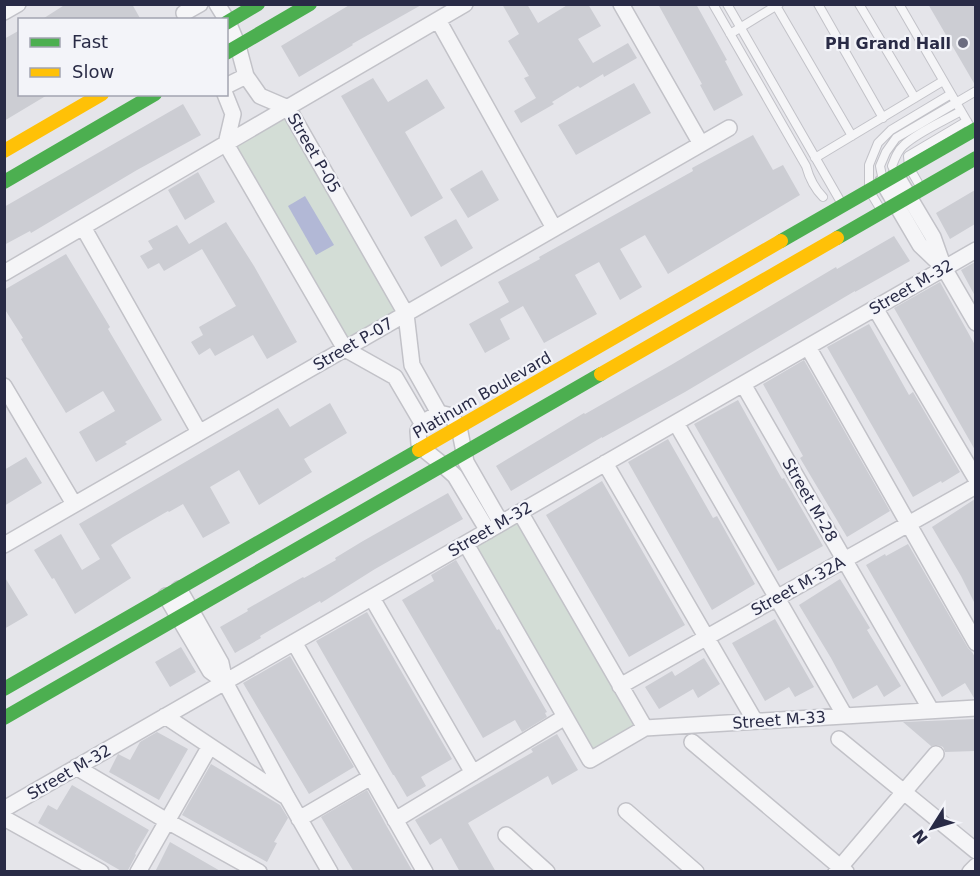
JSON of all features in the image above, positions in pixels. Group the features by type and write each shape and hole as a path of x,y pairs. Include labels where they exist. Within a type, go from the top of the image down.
{"street":[{"path":"4,12 18,4"},
{"path":"184,12 200,4"},
{"name":"Street P-05","path":"218,4 225,18"},
{"path":"228,21 258,4"},
{"path":"232,49 310,4"},
{"path":"4,273 465,4"},
{"path":"621,4 701,144"},
{"path":"438,20 554,228"},
{"name":"Street P-05","path":"228,27 232,49 246,76 260,96 288,108 406,314"},
{"path":"228,85 246,76"},
{"path":"4,151 99,96"},
{"path":"4,182 152,96"},
{"path":"226,96 233,114 226,144 345,349 395,376 422,423"},
{"name":"Street P-07","path":"4,544 729,128"},
{"name":"Platinum Boulevard","path":"4,689 972,129"},
{"path":"4,718 975,158"},
{"path":"896,175 909,197 920,245 944,268 975,323"},
{"path":"83,227 199,432"},
{"name":"Street M-32","path":"4,809 975,250"},
{"path":"875,308 975,479"},
{"path":"406,314 412,365 439,413"},
{"path":"808,347 974,638"},
{"path":"395,376 412,365"},
{"name":"Street M-28","path":"743,384 931,710"},
{"path":"4,386 74,504"},
{"path":"439,413 448,415 459,427 466,462 495,527 455,476 422,448 418,431 422,423 439,413"},
{"path":"676,423 845,716"},
{"path":"605,463 755,721"},
{"name":"Street M-32A","path":"620,686 975,486"},
{"path":"520,512 645,728"},
{"path":"395,820 565,717 466,543"},
{"path":"172,592 185,614 210,670 225,682 286,797 330,872"},
{"path":"372,598 473,773"},
{"path":"294,642 425,872"},
{"name":"Street M-33","path":"565,717 590,760 645,728 975,708"},
{"path":"165,716 286,797"},
{"path":"839,739 975,852"},
{"path":"692,742 841,870 936,754"},
{"path":"138,872 210,746"},
{"path":"76,767 259,872"},
{"path":"299,819 371,777"},
{"path":"626,811 696,872"},
{"path":"4,818 101,872"},
{"path":"506,835 547,872"},
{"path":"970,872 975,866"}],"lane":[{"path":"727,4 736,30 806,166 806,175 817,195 823,197 837,209"},
{"path":"818,4 883,118"},
{"path":"859,4 915,98"},
{"path":"899,4 972,129"},
{"path":"718,5 736,30 815,158 820,170"},
{"path":"736,30 776,5 852,136"},
{"path":"736,30 834,191 837,209"},
{"path":"815,158 943,81"},
{"path":"896,175 880,166 896,138 975,91"},
{"path":"882,212 869,190 869,165 878,143 891,130 951,94"},
{"path":"909,197 892,166 902,146 961,111"}],"shaded area":[{"path":"288,108 406,314 345,349 226,144"},
{"path":"520,512 645,728 590,760 466,544"}],"water":[{"path":"305,196 334,245 316,255 288,206"}],"building":[{"path":"66,4 132,4 140,18 44,18"},
{"path":"351,4 423,4 299,77 281,46"},
{"path":"502,4 527,4 538,23 569,4 588,4 601,26 578,39 593,63 628,43 637,58 604,77 603,74 580,88 578,86 552,102 554,104 521,123 514,111 536,98 524,78 529,76 508,41 519,34"},
{"path":"658,4 696,4 727,60 725,61 743,95 714,111 700,85 702,84"},
{"name":"PH Grand Hall","path":"928,4 975,4 975,85"},
{"path":"18,31 18,96 46,96 4,121 4,39"},
{"path":"373,78 388,102 427,79 445,108 405,132 443,198 411,217 341,96"},
{"path":"634,83 651,113 576,155 558,125"},
{"path":"183,104 201,135 31,233 30,231 4,245 4,207"},
{"path":"753,135 773,170 783,165 800,195 668,274 645,235 620,249 642,287 620,300 599,262 575,275 597,314 544,343 523,306 500,319 510,339 485,353 469,324 509,302 498,282 693,171 692,168"},
{"path":"482,170 499,200 468,218 450,189"},
{"path":"198,172 215,202 185,220 168,190"},
{"path":"975,190 975,224 950,239 936,213"},
{"path":"456,219 473,248 441,267 424,237"},
{"path":"226,222 297,342 267,359 253,335 215,356 210,348 199,355 191,342 203,335 199,327 236,306 202,249 164,271 159,263 148,269 140,256 153,249 148,241 177,225 189,244"},
{"path":"894,236 910,261 511,491 496,466 836,267 837,269"},
{"path":"66,254 162,420 96,462 79,432 115,411 103,391 66,413 4,308 4,290"},
{"path":"975,262 975,296 961,270"},
{"path":"940,282 975,345 975,450 894,308"},
{"path":"869,324 909,395 913,392 960,472 913,497 827,347"},
{"path":"804,360 890,511 847,537 800,458 803,456 763,384"},
{"path":"738,400 823,546 778,571 694,424"},
{"path":"330,403 347,433 304,459 312,472 259,505 239,470 210,487 230,523 203,538 183,504 123,537 111,545 131,578 75,614 34,550 61,534 82,570 100,559 79,524 278,408 290,427"},
{"path":"668,439 713,518 717,516 755,584 712,610 628,462"},
{"path":"26,457 42,483 4,506 4,470"},
{"path":"602,481 685,625 629,657 546,515"},
{"path":"448,493 463,519 321,603 320,601 260,636 261,638 235,653 220,627 248,611 247,609 336,560 335,558 363,541"},
{"path":"975,499 975,604 932,527"},
{"path":"908,544 975,657 975,698 965,683 942,697 866,565"},
{"path":"456,560 547,712 545,713 547,717 522,732 515,720 483,738 402,600 434,581 431,575"},
{"path":"4,576 28,615 4,629"},
{"path":"840,579 870,628 867,630 901,686 884,697 877,685 853,699 799,605"},
{"path":"367,612 452,759 421,777 426,786 407,797 316,641"},
{"path":"775,619 814,687 795,697 789,687 765,701 732,643"},
{"path":"181,647 196,672 170,687 155,662"},
{"path":"290,656 354,767 309,794 243,683"},
{"path":"704,658 720,684 698,698 693,689 659,709 645,687 672,671 675,676"},
{"path":"975,719 975,751 945,752 943,747 931,746 903,722"},
{"path":"157,732 188,749 159,800 109,772 118,754 130,760 140,742"},
{"path":"557,734 578,770 552,785 548,776 468,823 496,872 460,872 441,838 430,845 415,820 533,752 531,749"},
{"path":"211,764 280,805 288,818 274,842 277,843 267,862 182,815"},
{"path":"72,785 149,830 127,872 123,872 38,823 48,805 57,810"},
{"path":"367,790 413,872 354,872 321,817"},
{"path":"170,842 222,872 155,872"}],"traffic: fast":[{"path":"228,22 258,4"},
{"path":"228,52 310,4"},
{"path":"4,182 152,96"},
{"path":"781,241 976,129"},
{"path":"837,238 976,158"},
{"path":"4,718 601,374"},
{"path":"4,689 419,450"}],"traffic: slow":[{"path":"4,151 99,96"},
{"path":"601,374 837,238"},
{"path":"419,450 781,241"}],"place":[{"name":"PH Grand Hall","path":"963,43"}]}
